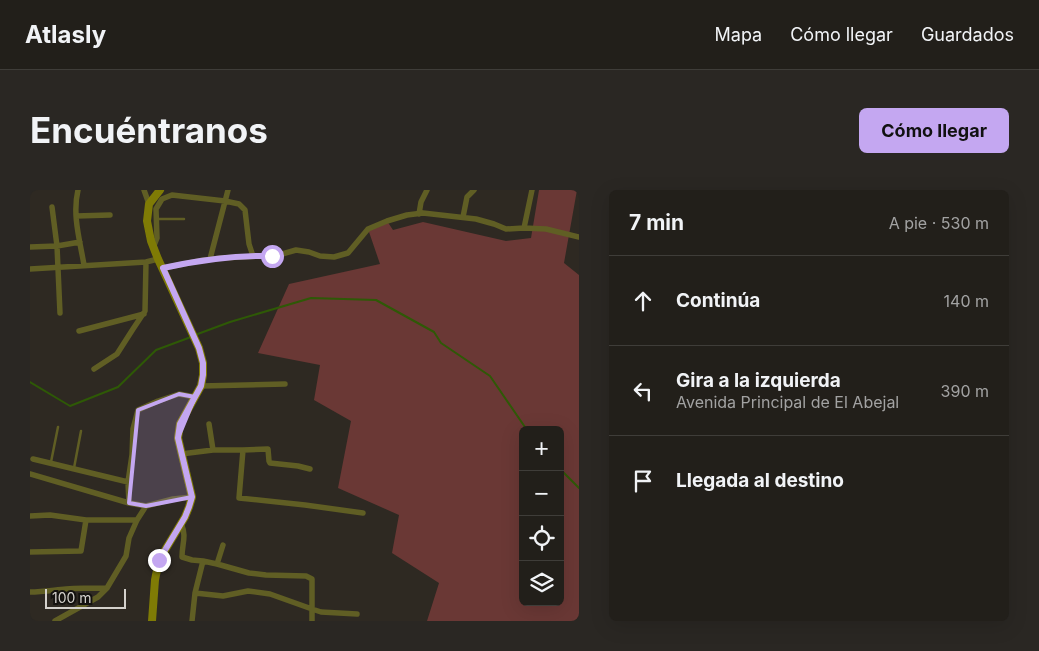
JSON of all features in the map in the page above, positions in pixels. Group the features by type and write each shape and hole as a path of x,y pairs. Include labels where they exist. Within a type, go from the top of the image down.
{"main road":[{"path":"152,621 155,580 159,560 181,523 192,497 178,438 180,424 201,386 203,375 203,363 199,348 153,249 147,221 149,204 160,190"}],"street":[{"path":"78,190 76,216 84,265"},
{"path":"144,190 149,204"},
{"path":"210,259 228,190"},
{"path":"419,214 421,202 427,190"},
{"path":"463,217 467,197 474,190"},
{"path":"524,228 532,190"},
{"path":"153,249 157,238 156,209 162,199 172,196 225,200 239,204 245,210 249,244 253,256"},
{"path":"52,207 57,246 60,313"},
{"path":"163,268 210,259 272,256 296,250 320,256 334,257 348,253 368,229 407,214 463,217 494,224 506,229 546,229 579,237"},
{"path":"76,216 110,215"},
{"path":"30,247 57,246 80,242"},
{"path":"30,270 146,262 158,259"},
{"path":"94,370 117,354 145,312 146,262"},
{"path":"79,331 144,314"},
{"path":"201,386 285,384"},
{"path":"128,503 133,429 138,410 179,394 195,397"},
{"path":"209,424 213,450"},
{"path":"181,454 213,450 268,449 270,463 310,469"},
{"path":"243,450 239,498 363,513"},
{"path":"33,459 128,482"},
{"path":"30,474 128,503 146,506 173,499 192,497"},
{"path":"55,621 98,597 107,588 126,556 137,520 146,506"},
{"path":"30,516 50,514 70,519 137,520"},
{"path":"30,552 81,551 86,520"},
{"path":"181,523 184,529 182,556 249,573 295,575 311,578 313,583 312,621"},
{"path":"216,564 223,545"},
{"path":"192,621 195,594 203,561"},
{"path":"30,592 52,592 74,588 107,588"},
{"path":"195,594 222,596 248,591 270,594 321,612 357,614"}],"lane":[{"path":"156,219 184,219"},
{"path":"51,463 58,427"},
{"path":"74,469 81,431"}],"highlighted area":[{"path":"179,394 195,397 178,438 192,497 146,506 129,503 138,410"}],"shaded area":[{"path":"539,190 577,190 564,263 579,275 579,621 427,621 439,583 392,553 399,515 338,488 351,421 314,400 320,365 258,353 289,284 380,264 368,229 387,221 393,230 423,222 506,241 531,238"}],"waterway":[{"path":"195,335 230,322 311,298 376,300 434,332 441,343 490,376 524,426"},
{"path":"30,382 70,406 118,387 156,350 191,337"},
{"path":"562,471 579,488"}],"route":[{"path":"159,560 185,517 192,497 178,438 180,424 201,386 203,375 203,363 199,348 163,268 221,258 272,256"}]}
